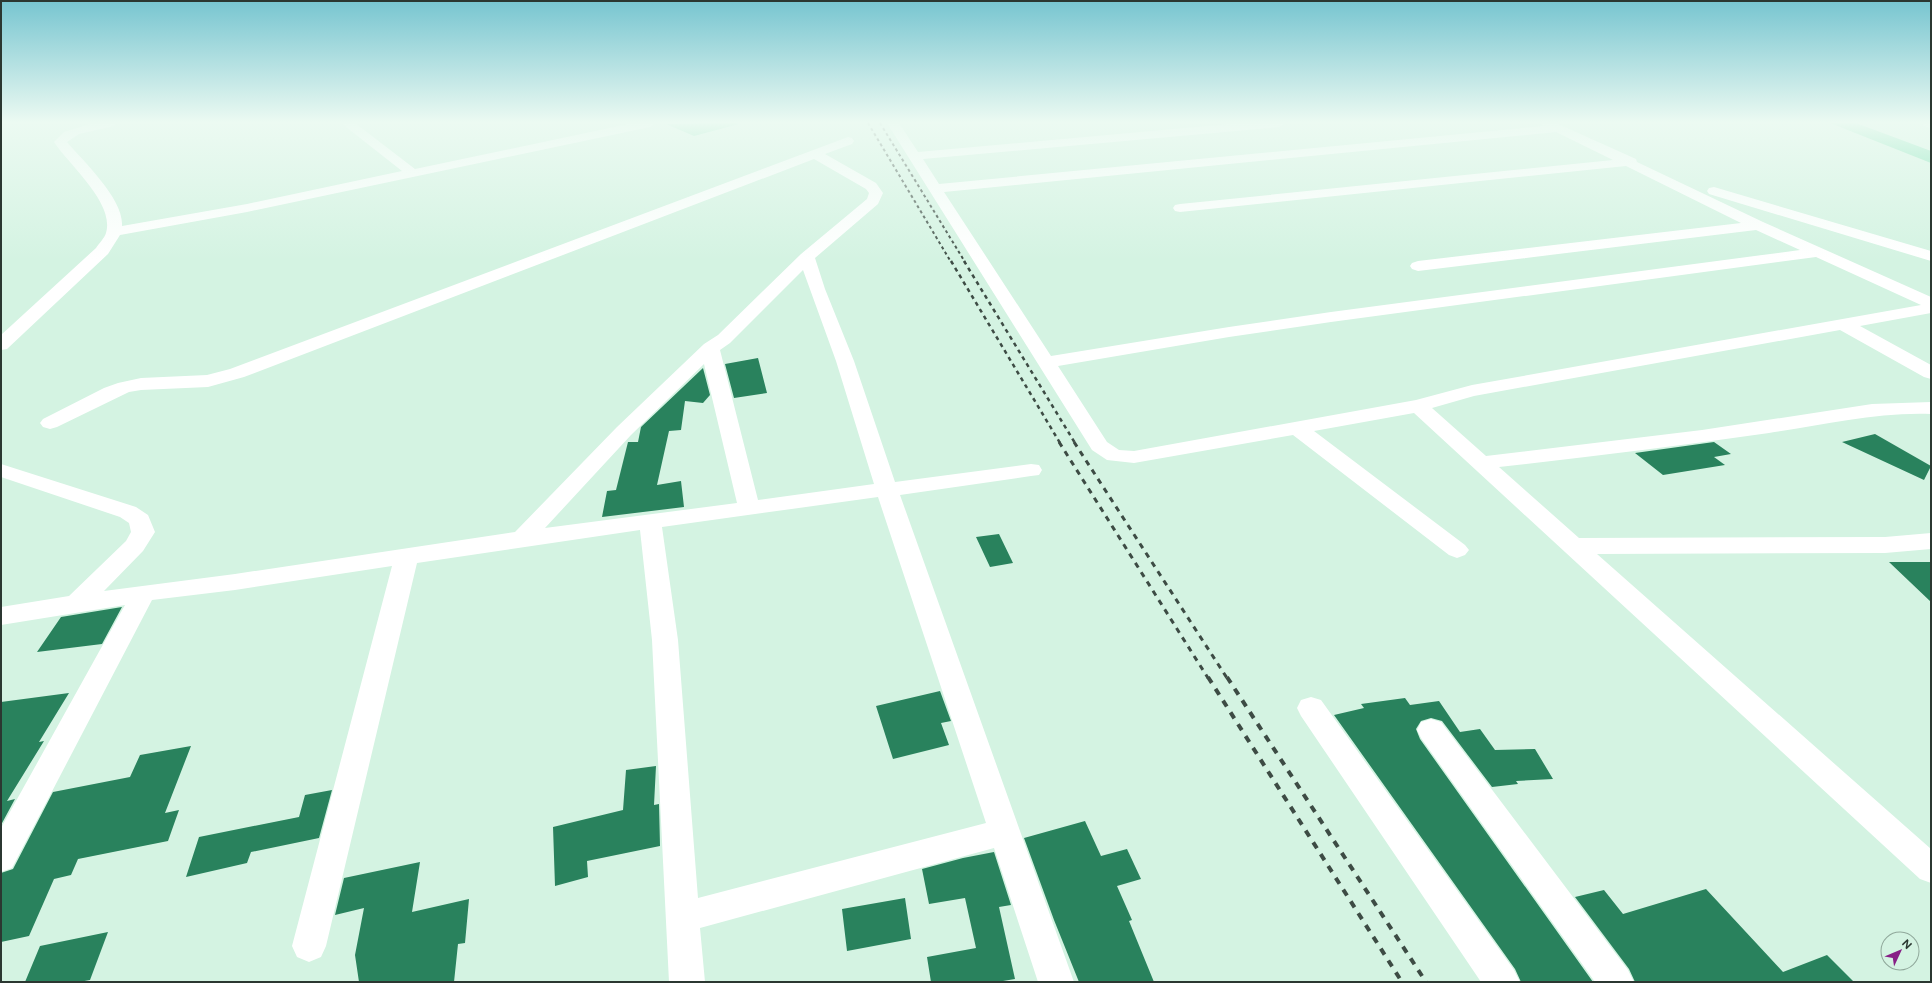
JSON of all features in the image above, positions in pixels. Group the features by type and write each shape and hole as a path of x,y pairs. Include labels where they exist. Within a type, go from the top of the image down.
{"street":[{"path":"1,345 102,251 114,232 113,213 105,196 82,169"},
{"path":"407,169 411,172"},
{"path":"114,232 248,208 426,169"},
{"path":"50,423 111,392 125,387 141,384 208,381 237,373 776,169"},
{"path":"522,539 624,431 710,348 724,339 807,257 873,201 876,193 871,186 841,169"},
{"path":"923,169 1099,446 1114,456 1134,457 1418,406 1472,391 1931,308"},
{"path":"935,189 1132,169"},
{"path":"1180,208 1564,169"},
{"path":"1645,169 1758,225 1931,303"},
{"path":"1652,172 1931,256"},
{"path":"1418,266 1758,225"},
{"path":"1046,363 1228,332 1323,318 1820,252"},
{"path":"807,257 817,288 845,361 887,490 1056,982"},
{"path":"1843,324 1931,372"},
{"path":"710,348 750,508"},
{"path":"1418,406 1931,869"},
{"path":"1482,463 1726,433 1875,410 1911,406 1931,408"},
{"path":"1296,427 1457,550"},
{"path":"1,470 128,512 140,520 143,532 135,546 76,604"},
{"path":"1,616 144,593 235,582 407,555 1031,470"},
{"path":"650,521 665,640 687,982"},
{"path":"1574,546 1885,545 1931,541"},
{"path":"309,946 407,555"},
{"path":"1,858 144,593"},
{"path":"1312,708 1502,982"},
{"path":"1431,730 1616,982"},
{"path":"683,917 1005,832"}],"building":[{"path":"758,358 767,393 734,398 725,364"},
{"path":"703,368 710,395 703,403 685,401 681,430 669,431 657,485 681,481 684,507 602,517 607,491 616,490 628,442 638,442 641,427"},
{"path":"1875,434 1931,466 1924,480 1842,442"},
{"path":"1714,442 1731,454 1714,457 1725,465 1663,475 1635,453"},
{"path":"999,534 1013,563 990,567 976,537"},
{"path":"1889,562 1931,562 1931,602"},
{"path":"122,607 102,644 37,652 61,617"},
{"path":"940,691 951,721 941,723 949,745 893,759 876,706"},
{"path":"69,693 39,742 44,741 7,801 15,799 1,825 1,702"},
{"path":"1405,698 1410,705 1439,701 1460,732 1480,729 1495,750 1535,749 1553,779 1516,781 1518,784 1492,787 1442,721 1431,718 1421,721 1416,729 1420,739 1593,982 1521,982 1515,969 1334,715 1364,708 1361,704"},
{"path":"191,746 165,813 179,810 168,841 78,859 71,875 54,879 29,936 1,942 1,873 13,869 53,792 130,777 140,755"},
{"path":"656,766 654,805 659,804 660,846 587,861 588,877 555,886 553,827 623,810 626,770"},
{"path":"332,790 319,838 251,852 247,863 186,877 199,837 299,817 305,795"},
{"path":"1085,821 1101,856 1127,849 1141,879 1117,886 1132,920 1129,921 1154,982 1079,982 1054,920 1024,838"},
{"path":"994,852 1011,905 999,907 1015,979 997,982 931,982 927,957 976,948 965,898 929,904 922,869 963,858"},
{"path":"420,862 412,912 469,899 465,943 458,944 454,982 359,982 355,955 364,908 335,915 344,878"},
{"path":"1706,889 1783,972 1827,955 1854,982 1635,982 1629,969 1575,897 1604,890 1623,914"},
{"path":"905,898 911,939 847,951 842,909"},
{"path":"108,932 90,980 79,982 25,982 40,946"}],"railway":[{"path":"895,169 951,262"},
{"path":"908,169 965,262"},
{"path":"951,261 1060,443"},
{"path":"964,261 1075,443"},
{"path":"1059,442 1208,678"},
{"path":"1074,442 1227,678"},
{"path":"1208,677 1402,982"},
{"path":"1227,677 1426,982"}]}
